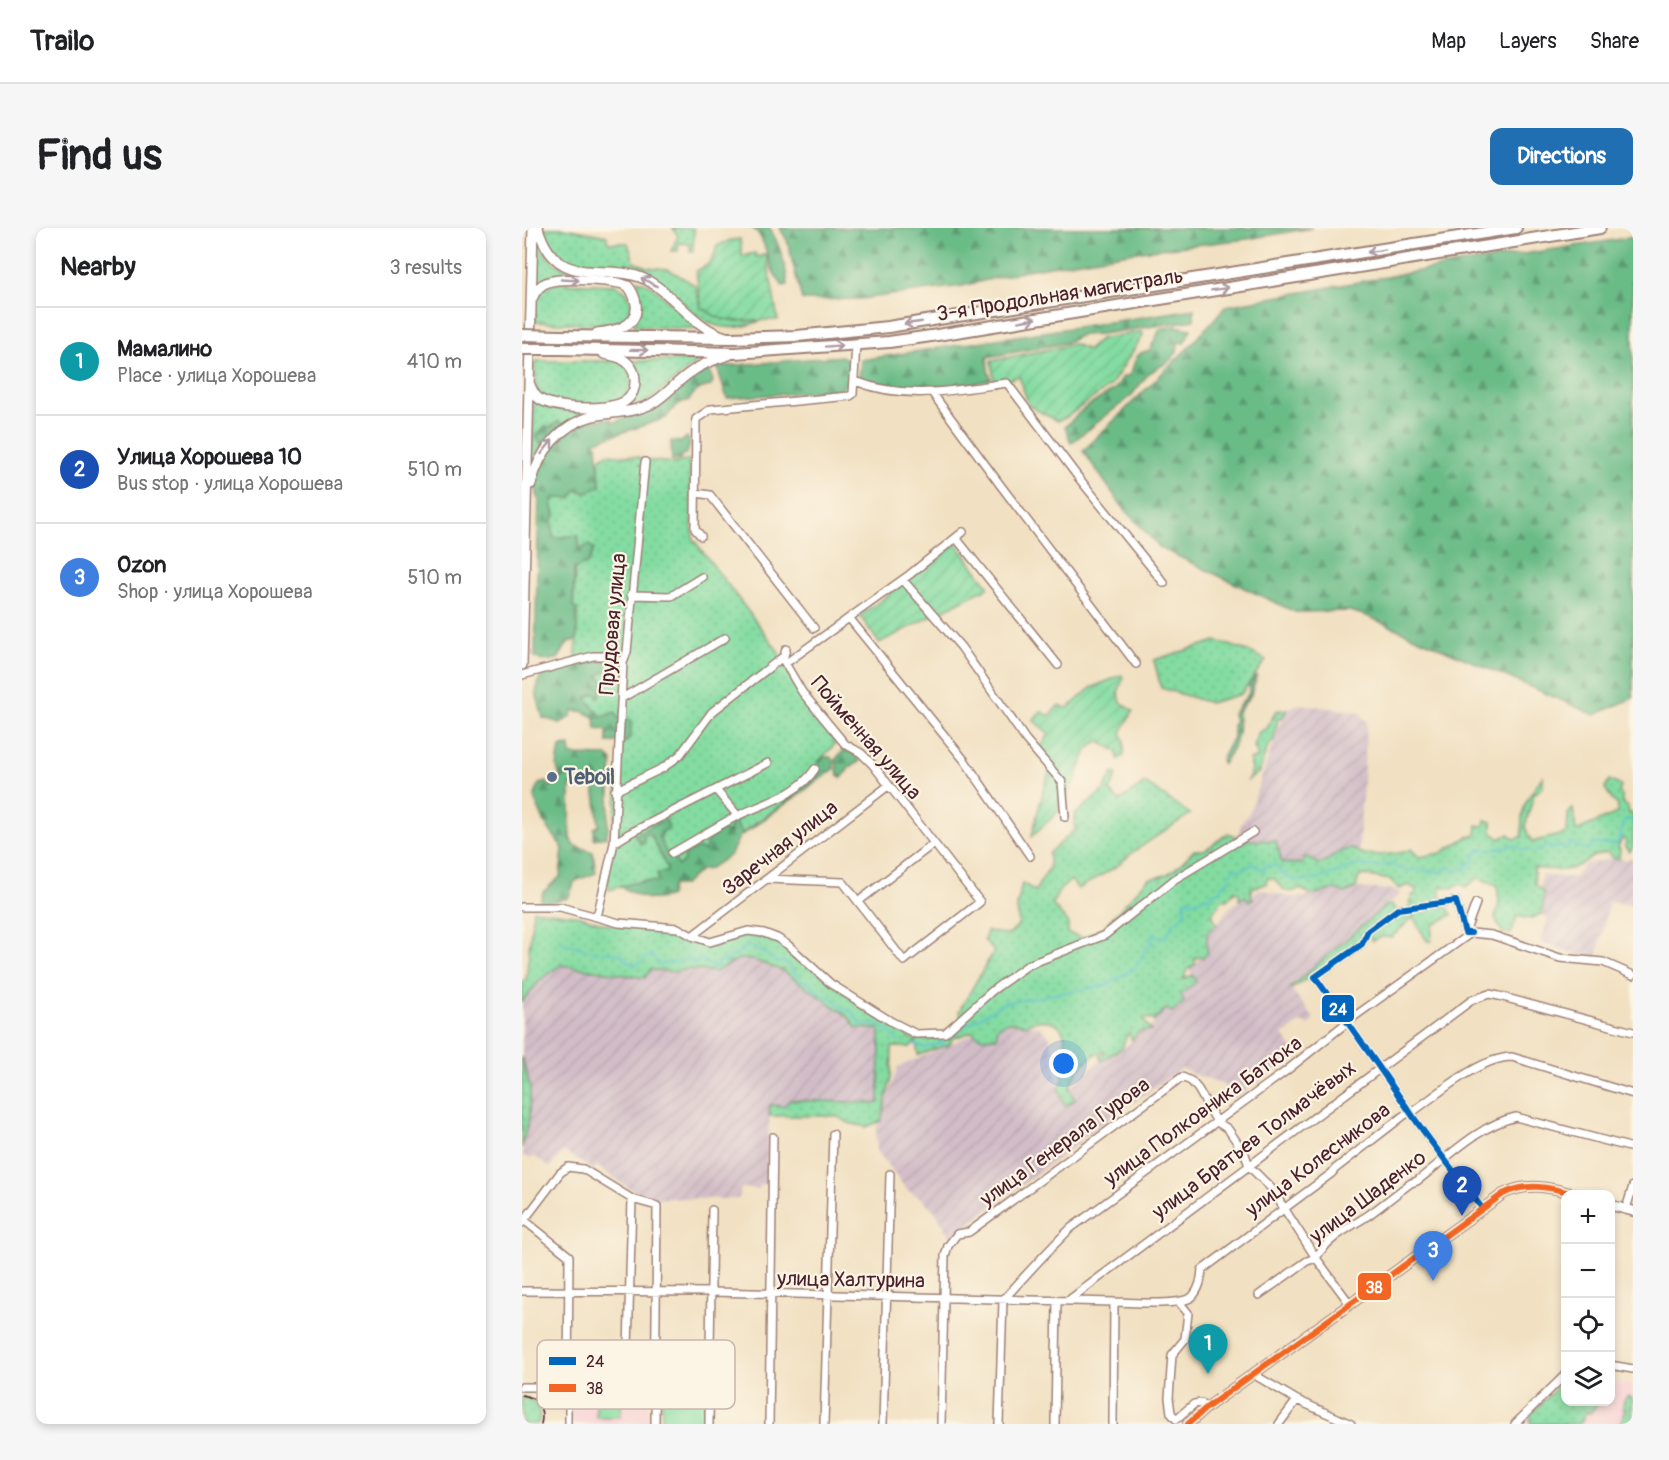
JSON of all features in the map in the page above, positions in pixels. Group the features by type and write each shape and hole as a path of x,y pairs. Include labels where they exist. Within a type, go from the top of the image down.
{"highway":[{"name":"3-я Продольная магистраль","path":"522,335 731,338 797,336 918,322 1516,228"},
{"name":"3-я Продольная магистраль","path":"522,349 735,352 856,344 931,336 1600,228"}],"main road":[{"path":"522,665 532,228"},
{"path":"538,228 546,250 560,263 574,269 646,279 707,328 731,338"},
{"path":"530,310 532,298 538,288 553,280 618,282 628,286 632,291 636,309 635,316 630,323 606,332 560,336"},
{"path":"528,375 537,397 557,406 609,407 625,401 634,391 635,376 629,364 622,358 560,349"},
{"path":"526,501 540,456 560,433 575,423 591,417 623,412 652,403 690,372 710,361 735,352"},
{"path":"1188,1424 1206,1408 1503,1194 1522,1187 1540,1187 1561,1191"}],"street":[{"path":"701,536 695,529 696,419 711,409 850,396 853,394 855,381 856,344"},
{"path":"855,381 872,388 933,394 1006,383 1164,584"},
{"path":"933,394 1136,664"},
{"name":"Прудовая улица","path":"597,916 614,843 623,663 627,652 645,462"},
{"path":"696,493 710,495 814,628"},
{"path":"615,791 663,768 680,756 712,712 784,661 850,619 963,532"},
{"path":"956,538 1058,665"},
{"path":"631,596 671,596 702,577"},
{"path":"903,580 961,647 1026,740 1062,782 1065,817"},
{"path":"850,619 965,761 1030,856"},
{"path":"622,698 725,638"},
{"path":"784,661 786,649"},
{"path":"522,675 593,656 609,656 623,663"},
{"name":"Пойменная улица","path":"784,661 802,692 844,744 861,753 873,765 980,902 904,960 859,901"},
{"path":"614,843 768,763"},
{"path":"672,853 738,816 768,804 807,781 815,769"},
{"name":"Заречная улица","path":"692,936 888,786"},
{"path":"716,790 738,816"},
{"path":"522,907 560,907 619,923 678,928 705,942 715,942 748,931 756,931 777,938 831,984 876,1013 916,1034 945,1033 993,990 1029,965 1105,935 1174,879 1253,832"},
{"path":"767,879 843,882 859,901 933,844"},
{"path":"1468,933 1456,901 1398,909 1368,931 1362,944 1315,977 1411,1113 1482,1208"},
{"path":"1468,933 1476,903"},
{"path":"1468,933 1492,935 1560,958 1603,962 1633,975"},
{"name":"улица Полковника Батюка","path":"1003,1300 1071,1228 1217,1122 1468,933"},
{"name":"улица Братьев Толмачёвых","path":"1068,1301 1325,1111 1458,1008 1472,1000 1489,994 1633,1032"},
{"name":"улица Колесникова","path":"1206,1408 1201,1403 1194,1404 1176,1419 1171,1413 1172,1355 1185,1339 1188,1313 1192,1297 1200,1285 1202,1270 1252,1231 1284,1210 1407,1113 1411,1113 1480,1065 1512,1057 1633,1094"},
{"name":"улица Генерала Гурова","path":"945,1298 945,1256 948,1246 957,1234 969,1232 1182,1077 1191,1081 1198,1089 1217,1122"},
{"name":"улица Шаденко","path":"1259,1295 1306,1261 1316,1258 1321,1249 1483,1130 1501,1120 1516,1117 1633,1148"},
{"path":"1217,1122 1228,1129 1245,1154 1249,1166 1271,1188 1316,1258 1350,1304"},
{"path":"824,1424 826,1295 833,1134"},
{"path":"769,1424 773,1137"},
{"path":"568,1340 569,1257 523,1221 560,1173 568,1167 584,1169 632,1199 657,1206 655,1340"},
{"path":"883,1424 890,1174"},
{"path":"1629,1210 1633,1186"},
{"path":"628,1340 632,1199"},
{"path":"711,1340 712,1210"},
{"name":"улица Халтурина","path":"522,1291 712,1292 1179,1302"},
{"path":"1188,1313 1179,1302 1192,1297"},
{"path":"941,1424 945,1298"},
{"path":"999,1424 1003,1300"},
{"path":"1055,1424 1057,1301"},
{"path":"1113,1424 1114,1302"},
{"path":"1615,1366 1633,1369"},
{"path":"1253,1374 1297,1400 1351,1424"},
{"path":"1515,1424 1561,1379"},
{"path":"522,1387 537,1387"},
{"path":"1279,1424 1297,1400"},
{"path":"655,1409 655,1424"},
{"path":"709,1409 709,1424"}],"shaded area":[{"path":"1299,704 1359,712 1367,722 1358,857 1318,864 1291,865 1282,863 1245,840 1239,833 1241,824 1249,813 1282,718 1287,709"},
{"path":"1615,858 1627,860 1633,858 1633,905 1609,902 1596,961 1541,942 1548,919 1542,913 1544,892 1540,885 1542,875 1575,878 1585,864"},
{"path":"1356,888 1396,890 1400,894 1290,987 1314,1019 1308,1025 1301,1022 1283,1035 1292,1048 1297,1047 1300,1051 1234,1099 1224,1085 1182,1068 1082,1138 951,1237 935,1211 921,1198 907,1190 877,1151 876,1130 898,1067 971,1035 1011,1021 1040,1027 1050,1037 1058,1088 1065,1106 1075,1099 1069,1089 1099,1062 1128,1045 1138,1032 1151,1030 1154,1021 1196,982 1189,969 1207,954 1207,933 1229,908 1245,896 1249,901 1251,896 1260,889 1290,897 1305,897 1335,889 1346,893"},
{"path":"739,959 753,960 783,971 850,1017 879,1029 879,1103 770,1105 766,1184 760,1184 759,1189 741,1188 739,1199 643,1198 597,1166 593,1170 563,1151 550,1168 534,1156 531,1159 522,1155 529,1119 530,1087 522,1057 522,1002 540,980 560,965 645,978 650,970 675,972 689,969 715,972"},
{"path":"1615,1381 1633,1386 1633,1424 1519,1424 1561,1382 1561,1406 1615,1406"},
{"path":"570,1409 648,1409 648,1424 570,1424"}],"green space":[{"path":"542,228 563,228 607,236 607,241 610,243 628,243 634,262 647,267 668,269 695,285 701,307 718,318 760,321 739,327 722,327 696,314 660,283 645,275 570,264 553,253"},
{"path":"673,228 694,228 693,252 690,252 690,244 679,243 678,251 671,251 678,236"},
{"path":"752,228 770,228 782,256 788,285 783,286 776,276 760,236"},
{"path":"780,228 1312,228 1247,239 1141,251 1032,269 962,286 860,299 802,300 787,240"},
{"path":"537,235 544,252 554,263 567,270 585,275 555,275 536,282"},
{"path":"1633,237 1633,698 1595,715 1367,616 1350,611 1295,612 1160,548 1122,506 1083,451 1191,345 1226,306 1452,265"},
{"path":"740,239 742,256 755,253 756,257 766,254 778,320 737,321 718,318 701,307 696,271 710,262 717,246"},
{"path":"638,280 650,285 700,329 634,326 641,304 635,286"},
{"path":"557,283 616,285 625,290 630,297 630,316 617,325 535,322 537,296 543,289"},
{"path":"1194,309 1194,320 1081,335 1065,343 987,357 991,379 964,387 875,385 862,380 859,376 861,360"},
{"path":"1175,326 1191,329 1184,343 1178,342 1177,352 1168,362 1149,373 1131,396 1071,443 1065,427 1082,410 1115,389 1123,377 1130,375 1137,356 1150,350 1160,329"},
{"path":"1142,331 1143,335 1111,385 1065,418 1057,421 1029,406 1019,376 995,384 991,361 1074,344 1088,350 1100,339"},
{"path":"842,356 851,362 847,383 840,390 727,398 717,367"},
{"path":"700,360 648,401 572,420 564,425 541,448 531,472 534,400 550,408 611,410 637,393 640,374 634,361"},
{"path":"535,361 613,361 620,363 630,373 631,383 628,395 612,403 585,404 550,401 536,389"},
{"path":"709,369 713,381 711,386 701,389 689,400 676,406 666,418 593,442 597,445 600,486 587,493 576,490 571,498 554,498 552,503 555,516 552,519 553,538 578,535 580,549 589,545 594,549 588,563 574,569 573,608 577,609 577,640 568,642 558,659 542,661 535,657 539,501 536,487 544,458 558,441 575,427 597,420 611,419 612,423 652,411 695,376"},
{"path":"559,421 563,425 542,443 538,441 536,437 545,426 550,428"},
{"path":"687,437 690,444 687,453 679,460 672,460 671,441 681,442"},
{"path":"607,454 676,463 689,460 693,539 776,648 805,700 831,731 835,744 818,762 817,780 754,824 754,827 741,834 735,821 729,824 731,833 705,851 685,861 659,882 643,881 609,890 607,863 612,845 622,741 626,742 631,720 602,717 586,698 595,693 598,696 598,676 606,668 581,667 576,663 577,610 573,608 574,569 580,549 553,539 552,518 555,516 552,503 555,497 571,498 576,490 600,486 599,460"},
{"path":"956,543 989,587 879,643 860,616"},
{"path":"1216,641 1248,651 1266,660 1241,694 1210,703 1161,688 1154,660"},
{"path":"594,661 614,661 614,665 598,676 604,681 599,697 595,693 586,698 602,717 615,712 618,718 631,720 631,736 626,742 607,742 607,730 596,729 595,717 582,711 573,711 571,717 560,723 543,718 536,692 540,678 552,669 576,663 581,667"},
{"path":"1121,675 1124,677 1118,692 1121,702 1133,711 1121,732 1124,741 1124,756 1118,759 1117,751 1097,741 1087,750 1075,780 1056,814 1032,836 1051,768 1040,749 1049,734 1033,720 1041,711 1049,716 1058,706 1068,708 1091,688"},
{"path":"1257,675 1251,695 1238,712 1236,740 1223,764 1221,760 1233,737 1235,721 1233,714 1249,693 1249,684"},
{"path":"1287,709 1282,718 1278,718 1274,740 1268,746 1259,772 1248,780 1252,770 1250,760 1258,757 1254,746 1258,733 1267,728 1276,711"},
{"path":"570,746 571,755 607,756 612,761 607,837 594,839 594,828 599,826 594,784 570,785 570,837 573,845 593,852 596,873 575,881 568,898 539,904 543,892 560,877 563,848 546,825 534,798 539,784 547,782 550,787 560,777 557,767 560,747"},
{"path":"844,750 856,754 860,761 849,768 842,778 838,775 836,759"},
{"path":"824,757 830,757 834,761 834,769 739,837 731,854 709,869 700,870 684,885 672,885 670,896 650,899 638,896 620,886 643,881 659,882 657,873 667,872 650,834 644,835 644,843 641,844 634,835 665,819 669,827 662,833 660,839 667,854 673,856 678,866 684,861 684,855 698,848 705,851 708,839 722,830 730,833 729,824 735,820 741,834 785,804 800,787 817,780 818,763"},
{"path":"1113,773 1117,774 1110,791 1119,801 1145,783 1190,814 1133,852 1116,867 1078,889 1071,880 1060,890 1052,904 1068,923 1068,933 1082,938 1102,929 1149,878 1169,873 1194,850 1205,850 1228,833 1245,840 1276,841 1282,863 1303,864 1303,858 1309,857 1318,864 1323,863 1347,849 1375,855 1411,849 1419,857 1441,853 1467,837 1476,835 1477,825 1484,826 1485,820 1492,822 1492,832 1499,839 1509,834 1514,839 1522,837 1525,804 1543,776 1543,787 1534,794 1525,827 1532,842 1567,833 1568,814 1573,808 1576,831 1617,813 1618,805 1605,788 1609,780 1621,786 1619,793 1622,795 1622,802 1628,807 1629,814 1633,813 1633,847 1630,852 1625,845 1626,840 1622,839 1618,847 1619,859 1613,858 1608,852 1596,855 1569,869 1534,868 1535,884 1544,892 1542,913 1531,919 1517,916 1511,934 1502,932 1495,918 1499,903 1497,885 1478,878 1466,887 1461,884 1452,888 1441,886 1439,905 1447,906 1452,915 1433,925 1431,941 1427,941 1413,917 1392,937 1381,937 1373,941 1368,933 1362,944 1293,988 1290,988 1385,906 1392,905 1400,914 1408,913 1412,895 1415,895 1416,889 1408,885 1399,889 1391,880 1362,875 1358,879 1356,888 1346,893 1335,889 1312,895 1299,888 1289,892 1283,889 1275,879 1267,878 1266,884 1251,888 1253,899 1249,901 1245,896 1239,900 1239,893 1235,891 1227,900 1222,900 1212,914 1217,924 1207,933 1207,954 1195,958 1195,964 1187,970 1183,979 1193,975 1196,982 1181,994 1184,1002 1172,1012 1166,1009 1154,1021 1149,1018 1143,1020 1151,1030 1138,1032 1132,1040 1129,1033 1122,1048 1101,1061 1100,1055 1104,1054 1104,1051 1092,1056 1078,1071 1069,1089 1075,1100 1065,1106 1058,1088 1064,1079 1060,1067 1064,1063 1065,1038 1059,1026 1043,1020 1025,1025 1007,1022 997,1028 997,1037 982,1038 972,1032 953,1038 948,1046 918,1055 916,1041 910,1047 892,1047 891,1078 881,1121 866,1127 849,1123 836,1116 769,1116 770,1105 784,1106 790,1100 879,1103 880,1034 878,1029 856,1028 849,1017 783,971 753,960 739,959 715,972 689,969 675,972 650,970 645,978 561,965 540,980 522,1002 522,981 526,981 533,910 581,916 601,923 669,934 713,946 746,934 764,936 782,944 870,1013 908,1034 908,1038 924,1040 937,1038 963,1021 959,1011 994,951 984,940 987,931 1009,935 1019,924 1017,907 1022,883 1035,891 1049,868 1049,853 1078,827 1074,826 1074,815 1104,790"},
{"path":"522,1057 530,1087 529,1119 522,1148"},
{"path":"1561,1383 1561,1406 1596,1406 1590,1413 1586,1412 1580,1424 1531,1424 1530,1415"},
{"path":"1628,1396 1632,1398 1633,1424 1620,1424 1626,1410 1623,1408 1624,1400"},
{"path":"522,1397 535,1403 540,1415 538,1424 522,1424"},
{"path":"596,1409 621,1409 621,1417 596,1417"},
{"path":"662,1409 705,1409 705,1424 662,1424"}],"waterway":[{"path":"914,1044 924,1048 942,1043 953,1033 1004,1003 1107,985 1136,967 1148,945 1153,943 1151,938 1155,933 1158,938 1163,936 1166,938 1173,923 1185,913 1185,900 1190,899 1190,903 1205,896 1210,899 1213,893 1220,891 1222,885 1229,881 1230,873 1235,868 1240,870 1254,864 1264,871 1265,866 1276,865 1283,875 1293,880 1304,881 1328,876 1361,864 1372,866 1392,864 1405,870 1420,869 1426,872 1432,869 1439,873 1449,867 1457,871 1466,869 1467,863 1473,862 1476,853 1484,848 1489,850 1516,845 1522,850 1542,851 1544,846 1549,846 1551,849 1561,846 1566,849 1574,843 1587,850 1594,844 1618,844 1625,819 1633,821"},
{"path":"558,941 596,952"},
{"path":"602,952 621,954 625,960 635,966 651,954 659,965 690,959 694,964 702,960 718,967 720,961 728,962 730,956 737,955 740,950 749,946 766,954 775,962 785,962 801,981 812,984 818,993 832,998 843,1009 852,1011 860,1024 882,1026 898,1041"}],"tram line":[{"path":"522,1395 537,1402"},
{"path":"541,1409 541,1424"}],"transit line":[{"name":"24","path":"1471,933 1465,933 1456,901 1398,909 1368,931 1362,944 1315,977 1427,1136 1482,1208"},
{"name":"38","path":"1188,1424 1206,1408 1503,1194 1530,1187 1561,1190"}],"place":[{"name":"Teboil","path":"552,777"},
{"name":"Улица Хорошева 10","path":"1462,1216"},
{"name":"Ozon","path":"1433,1281"},
{"name":"Мамалино","path":"1208,1374"}]}
